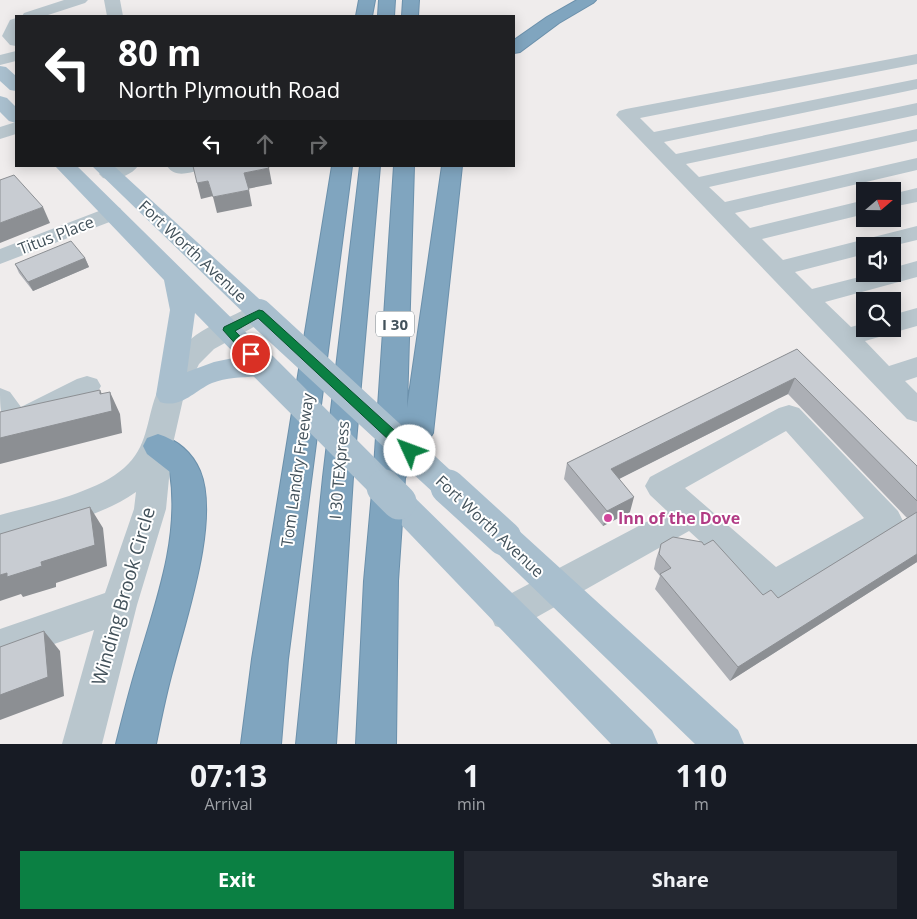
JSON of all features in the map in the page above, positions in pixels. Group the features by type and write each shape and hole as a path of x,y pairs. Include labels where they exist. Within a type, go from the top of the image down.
{"highway":[{"path":"364,15 367,0"},
{"path":"386,15 387,0"},
{"path":"410,15 411,0"},
{"path":"515,47 553,20 588,0"},
{"name":"Tom Landry Freeway","path":"261,744 274,630 342,167"},
{"name":"I 30 TEXpress","path":"316,744 338,477 370,167"},
{"name":"I 30","path":"376,744 381,581 389,482 404,167"},
{"path":"389,482 418,433 452,167"},
{"path":"136,744 150,684 178,584 190,508 189,488 184,470 175,457 158,446"}],"main road":[{"path":"0,102 15,117"},
{"path":"71,172 110,168"},
{"name":"Fort Worth Avenue","path":"110,168 160,221 724,744"},
{"name":"Fort Worth Avenue","path":"71,172 638,744"},
{"path":"132,233 160,221"},
{"path":"170,395 183,310 174,275"},
{"path":"170,395 192,380 214,372 246,366 263,366"}],"street":[{"path":"33,15 81,0 87,15"},
{"path":"112,0 115,15"},
{"path":"0,20 15,23"},
{"path":"15,25 10,36 15,40"},
{"path":"0,60 15,56"},
{"path":"917,59 626,115 917,411"},
{"path":"650,139 917,84"},
{"path":"671,161 917,109"},
{"path":"0,134 15,128"},
{"path":"694,184 917,134"},
{"path":"719,210 917,164"},
{"path":"901,199 917,195"},
{"path":"745,236 856,210"},
{"name":"Titus Place","path":"0,257 112,213"},
{"path":"777,269 917,232"},
{"path":"807,299 917,269"},
{"name":"Winding Brook Circle","path":"82,744 119,606 150,510 158,446 170,395 188,359 205,342 259,313"},
{"path":"901,321 917,317"},
{"path":"845,338 856,335"},
{"path":"884,378 917,367"},
{"path":"0,399 16,423 87,386"},
{"path":"789,416 887,521 773,586 691,514 661,486 789,416"},
{"path":"0,529 63,511 115,490 136,476 158,446"},
{"path":"508,614 691,514"},
{"path":"0,646 119,606"}],"building":[{"path":"193,167 269,168 244,173 249,190 213,197 208,181 197,183"},
{"path":"14,175 43,207 0,223 0,180"},
{"path":"71,241 85,258 28,282 15,264"},
{"path":"797,349 917,466 917,501 795,378 611,469 634,497 607,511 567,463"},
{"path":"100,390 100,394 110,392 112,411 0,438 0,412"},
{"path":"90,507 95,545 41,562 42,566 7,577 7,573 0,575 0,534"},
{"path":"917,512 917,554 738,667 660,574 671,568 659,554 661,544 673,537 702,542 704,545 713,540 763,595 771,590 778,598"},
{"path":"44,631 48,677 0,695 0,647"}],"place":[{"name":"Inn of the Dove","path":"608,518"}],"route":[{"path":"251,354 228,330 259,313 410,451"}]}
